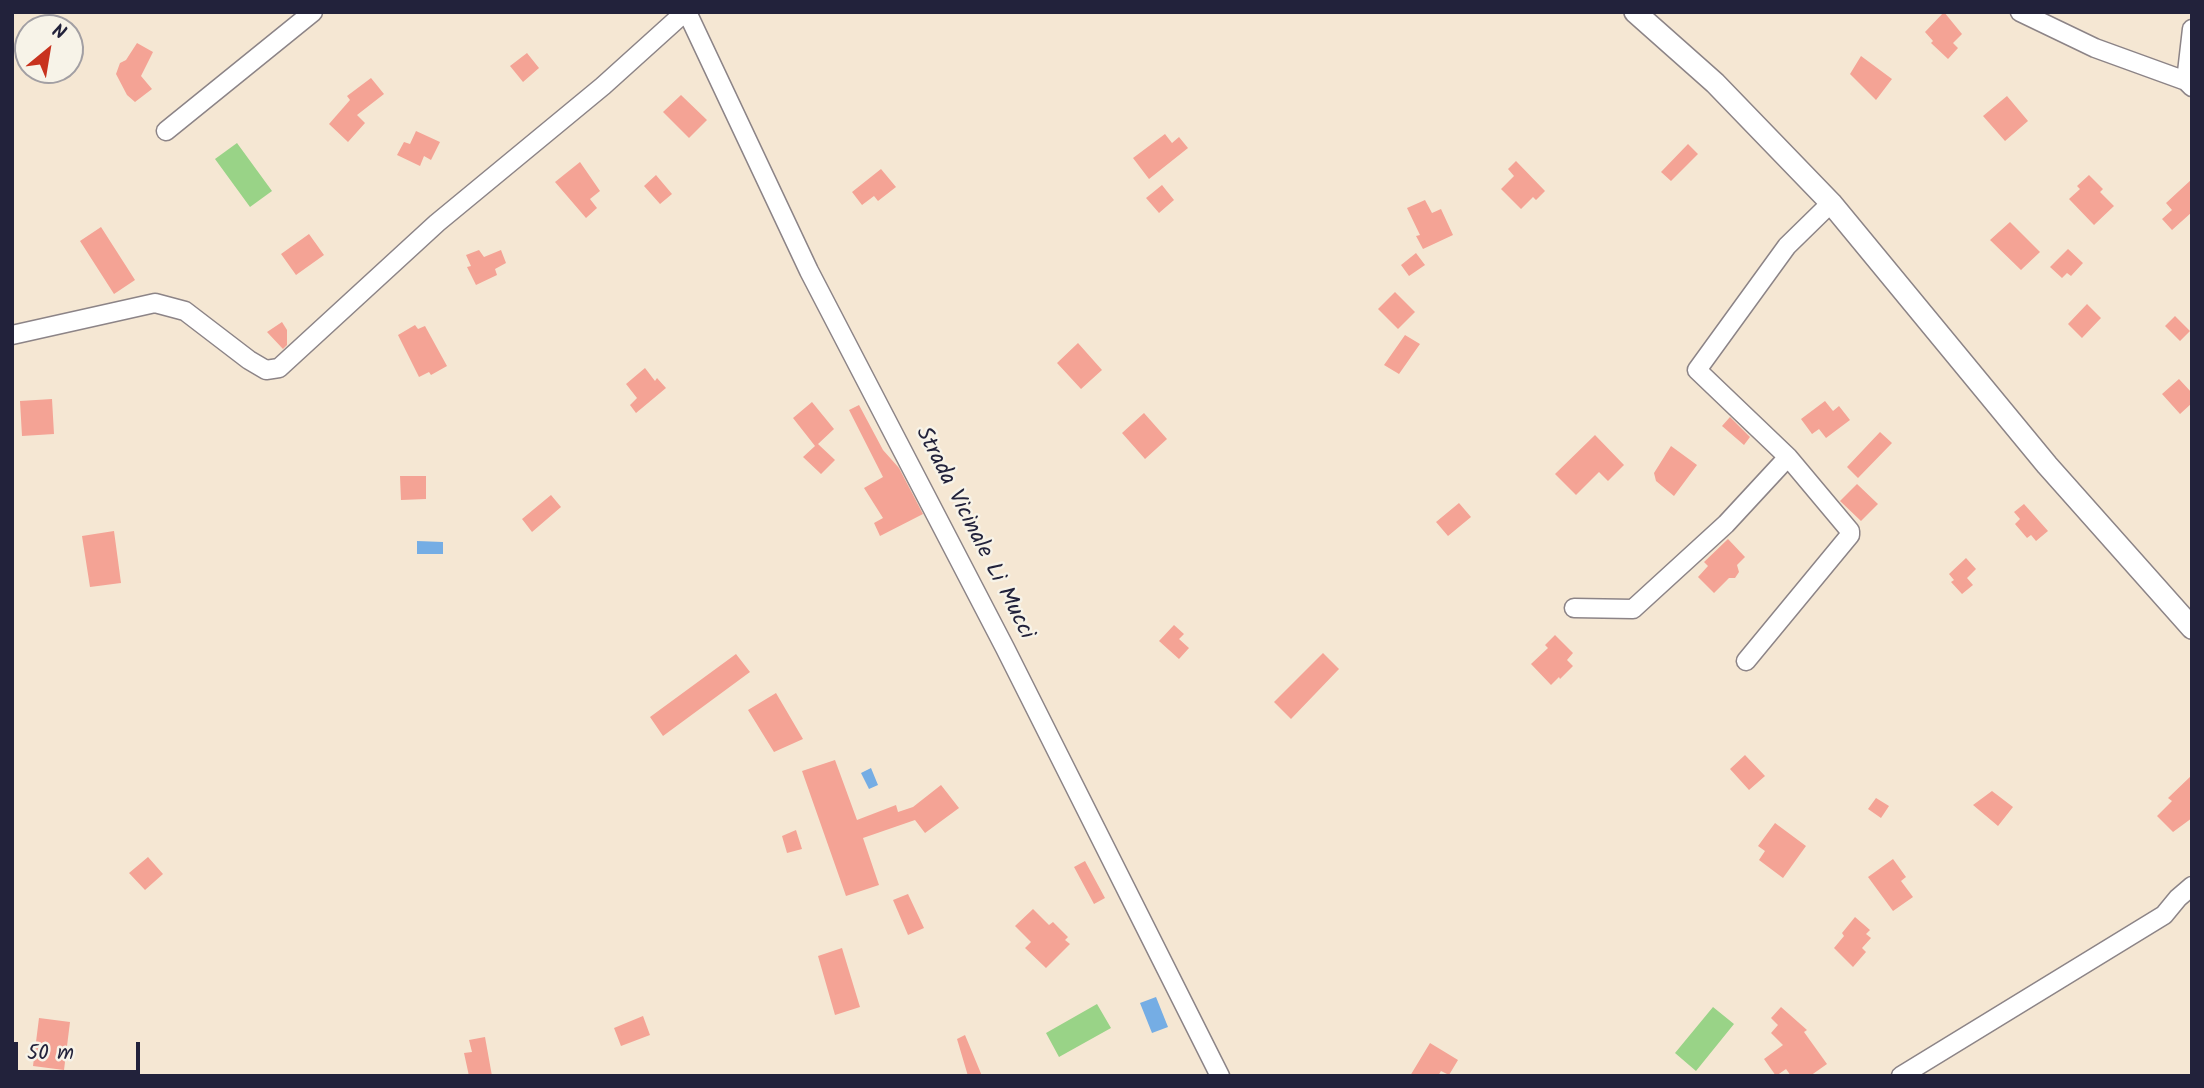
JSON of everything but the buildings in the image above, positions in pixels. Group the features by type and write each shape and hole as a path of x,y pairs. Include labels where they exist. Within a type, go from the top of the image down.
{"street":[{"path":"166,131 313,12"},
{"path":"12,335 155,303 185,311 266,369 279,368 437,223 603,86 686,12"},
{"name":"Strada Vicinale Li Mucci","path":"686,12 809,271 999,636 1220,1076"},
{"path":"1635,12 1715,83 1831,203 2047,465 2192,628"},
{"path":"2020,12 2095,48 2189,84 2192,29"},
{"path":"1746,661 1850,535 1848,528 1788,457 1697,370 1787,246 1831,203"},
{"path":"1574,608 1633,609 1726,524 1788,457"},
{"path":"1901,1076 2164,915 2192,886"}],"green space":[{"path":"237,143 272,191 250,207 215,159"},
{"path":"1097,1004 1111,1028 1059,1057 1046,1033"},
{"path":"1713,1007 1734,1024 1696,1071 1675,1053"}],"water":[{"path":"417,541 443,542 443,554 417,554"},
{"path":"871,768 878,785 869,789 861,773"},
{"path":"1156,997 1168,1027 1152,1033 1140,1003"}]}
